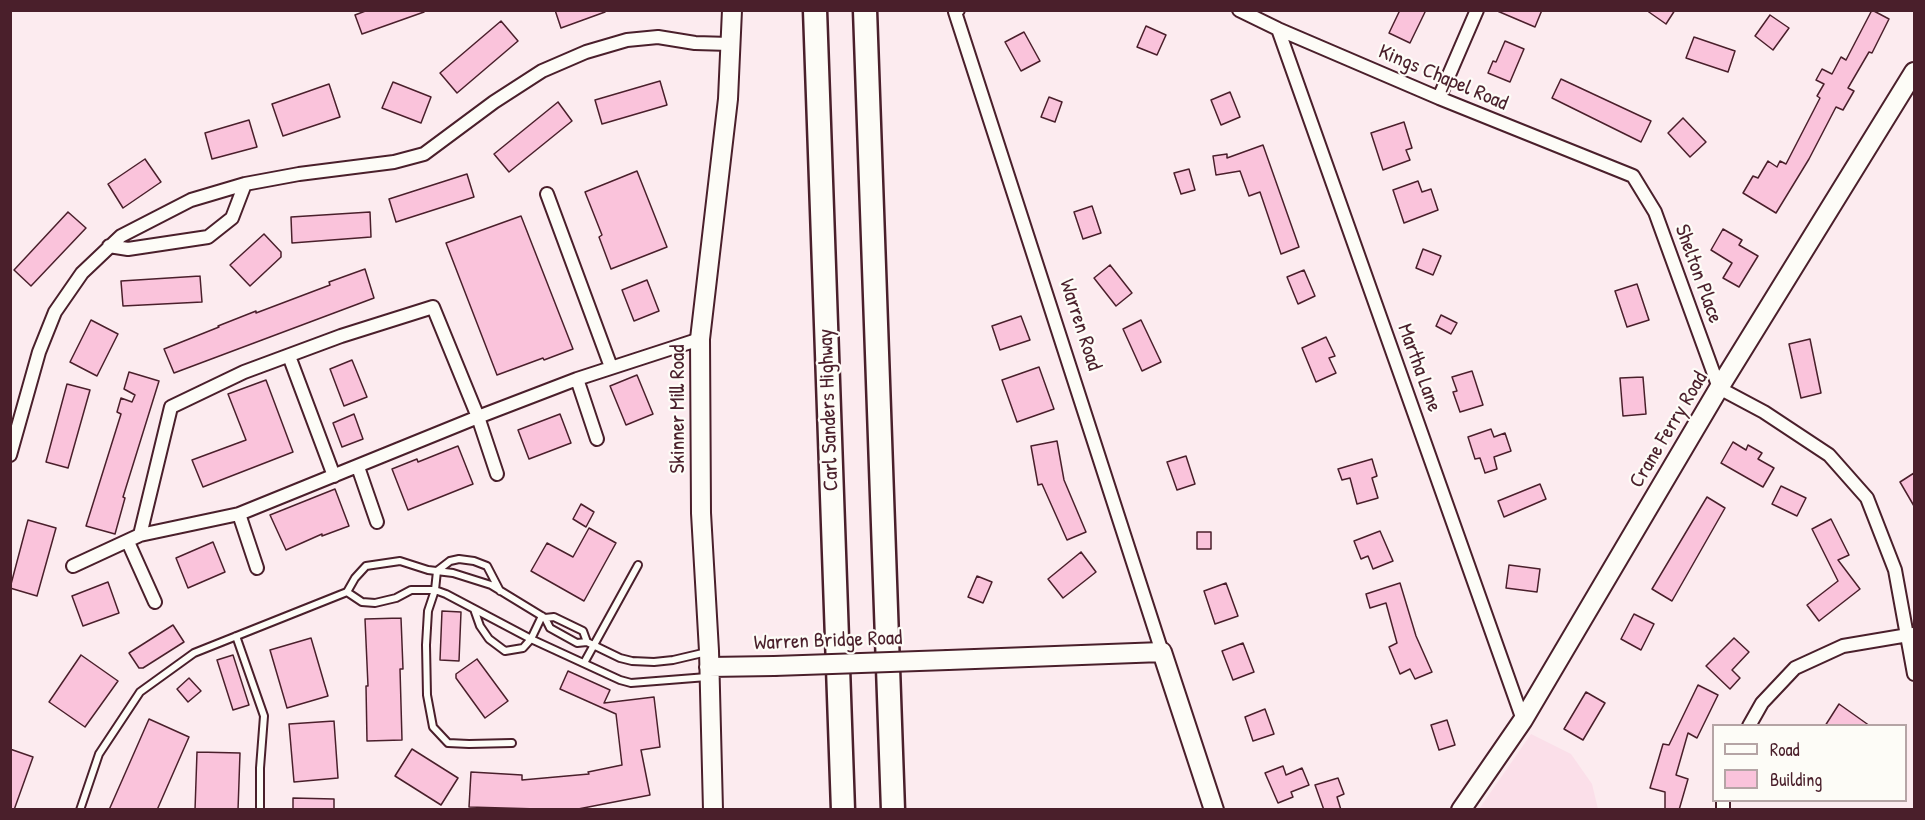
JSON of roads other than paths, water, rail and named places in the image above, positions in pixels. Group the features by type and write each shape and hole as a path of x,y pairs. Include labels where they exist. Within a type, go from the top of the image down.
{"highway":[{"name":"Carl Sanders Highway","path":"815,10 843,810"},
{"path":"865,10 893,810"}],"street":[{"name":"Skinner Mill Road","path":"713,810 709,665 701,513 700,339 728,99 732,10"},
{"name":"Kings Chapel Road","path":"1239,10 1439,98 1633,177"},
{"path":"1439,98 1477,10"},
{"name":"Warren Road","path":"956,11 1214,810"},
{"name":"Martha Lane","path":"1278,29 1523,720"},
{"path":"10,455 39,352 55,312 82,273 121,236 192,200 245,184 298,174 394,162 424,154 494,102 542,71 586,52 627,40 658,37 695,43 730,44"},
{"name":"Crane Ferry Road","path":"1461,810 1523,720 1719,388 1914,72"},
{"name":"Shelton Place","path":"1633,177 1655,212 1719,388"},
{"path":"109,246 128,249 208,237 232,218 245,184"},
{"path":"547,194 611,367"},
{"path":"140,535 171,407 244,372 341,336 433,307 478,417 498,474"},
{"path":"73,566 140,535 239,514 577,379 700,339"},
{"path":"289,356 334,476"},
{"path":"577,379 597,439"},
{"path":"1719,388 1764,412 1829,455 1867,498 1895,570 1911,634 1914,674"},
{"path":"358,467 377,522"},
{"path":"239,514 256,568"},
{"path":"128,542 155,602"},
{"path":"1750,724 1762,703 1795,668 1843,646 1911,634"},
{"name":"Warren Bridge Road","path":"709,665 774,666 1162,652"}],"lane":[{"path":"500,591 487,566 474,561 459,559 450,561 437,571 435,590 428,611 427,695 434,727 448,742 512,743"},
{"path":"80,810 99,754 140,692 194,653 347,592 355,578 366,566 400,561 453,573 491,585 544,617 554,617 583,631 590,644"},
{"path":"584,663 590,644 638,565"},
{"path":"347,592 362,602 375,603 396,598 411,590 435,590 531,639 631,683 709,665"},
{"path":"474,609 480,626 489,639 505,651 523,648 544,617"},
{"path":"544,617 550,628 577,643 590,644 620,658 632,661 673,660 709,665"},
{"path":"236,636 264,716 260,810"}]}
